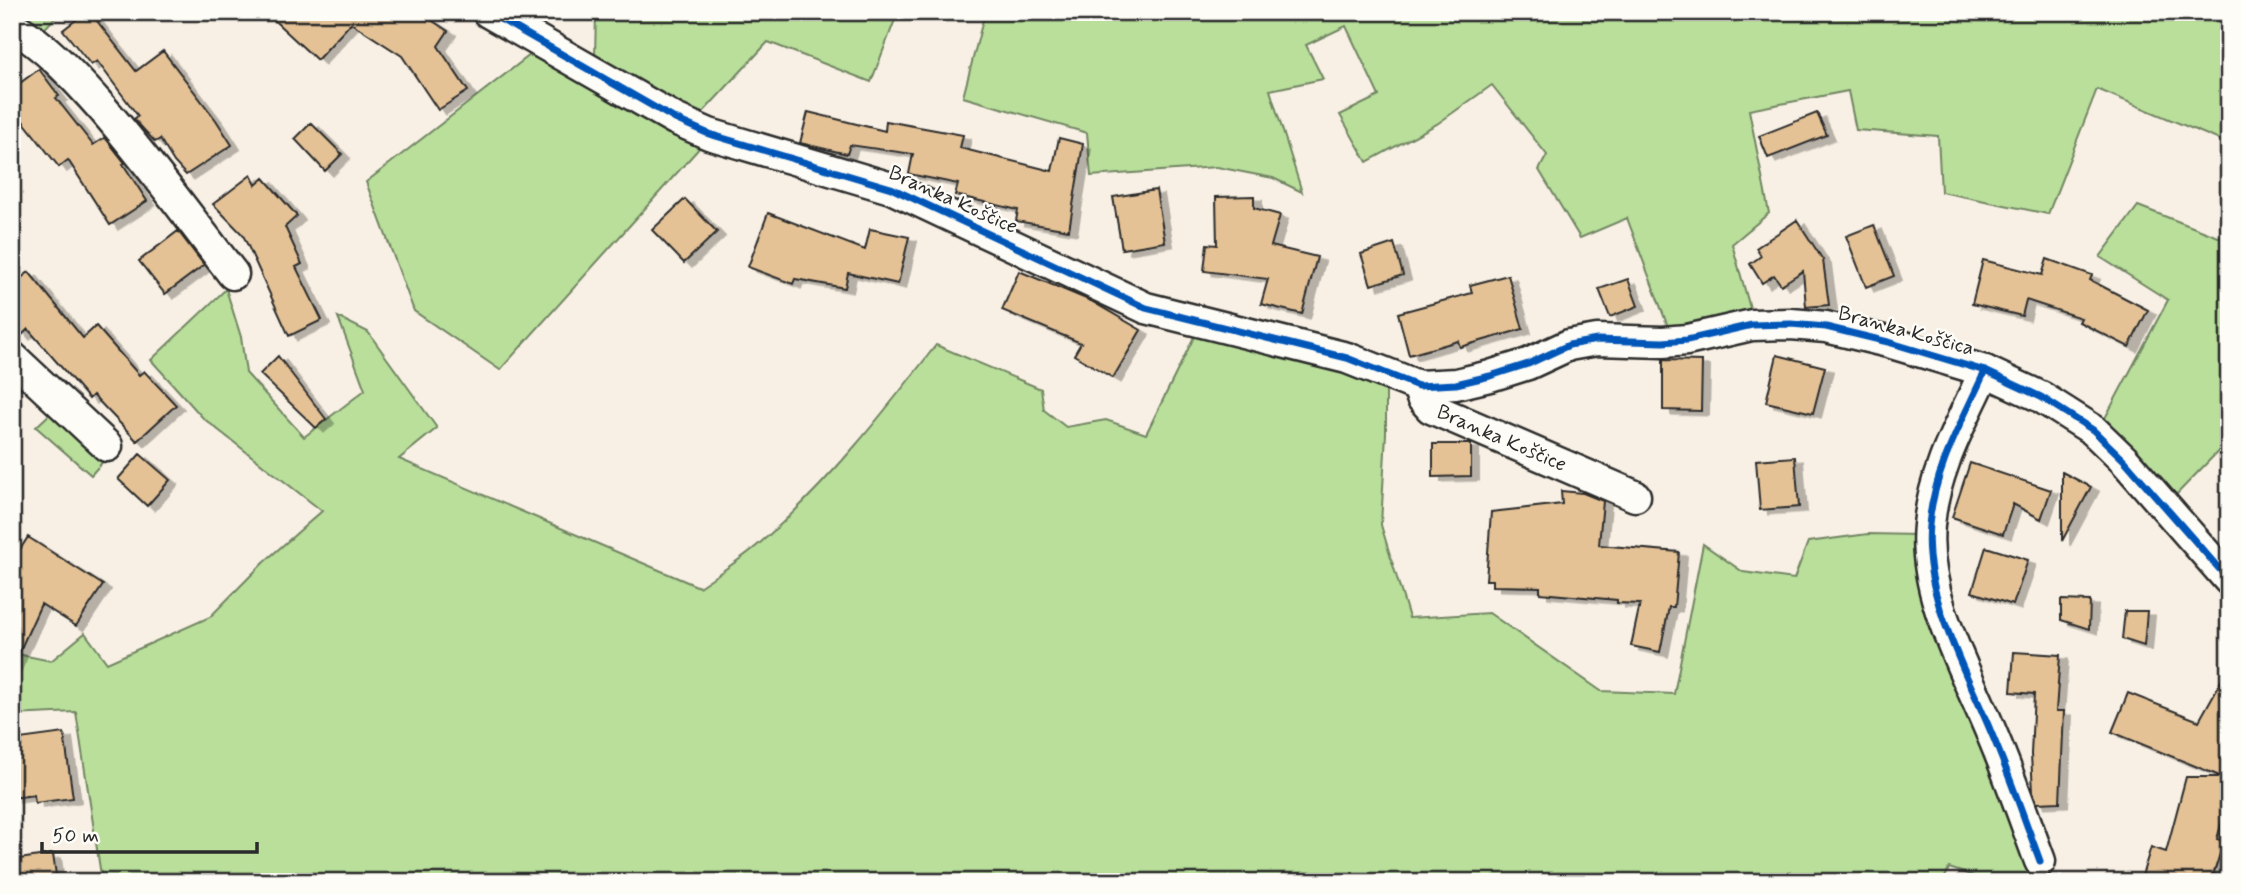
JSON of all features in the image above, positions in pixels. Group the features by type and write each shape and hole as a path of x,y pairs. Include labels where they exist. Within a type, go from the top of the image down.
{"street":[{"name":"Branka Koščice","path":"488,12 675,119 709,134 891,188 1146,308 1347,358 1418,386 1422,398 1431,408 1635,496"},
{"path":"12,26 62,63 126,135 233,274"},
{"name":"Branka Koščica","path":"1418,386 1457,384 1490,376 1528,364 1569,345 1597,340 1687,340 1752,325 1826,327 1985,370 2040,397 2093,430 2125,461 2229,580"},
{"path":"12,357 107,446"},
{"path":"1985,370 1940,470 1929,525 1928,549 1943,616 1959,662 1991,731 2040,861"}],"green space":[{"path":"12,12 60,12 40,34"},
{"path":"596,12 898,12 871,82 768,42 695,121 595,58"},
{"path":"985,12 2229,12 2229,144 2097,89 2048,214 1941,192 1938,136 1856,130 1848,91 1749,110 1769,213 1732,244 1752,315 1670,332 1627,218 1580,238 1539,170 1547,155 1492,85 1437,124 1367,162 1340,115 1379,96 1346,26 1306,45 1323,79 1270,90 1302,192 1273,178 1217,167 1091,176 1087,133 963,97"},
{"path":"530,55 702,145 500,370 414,311 366,182"},
{"path":"2138,206 2229,241 2229,440 2174,497 2104,420 2168,300 2100,257"},
{"path":"226,289 241,337 246,373 304,437 365,390 338,317 368,332 437,428 399,459 699,587 753,549 785,521 874,423 936,345 1041,389 1044,410 1066,427 1106,420 1146,434 1196,333 1317,364 1386,388 1381,525 1409,618 1489,613 1601,691 1674,694 1703,544 1743,572 1794,579 1808,542 1868,534 1918,535 1920,573 1927,617 2037,882 1992,882 1949,868 1943,882 102,882 76,712 12,715 12,653 51,661 85,633 107,663 210,617 264,562 322,511 203,418 151,360"},
{"path":"56,408 107,457 91,475 36,427"}],"building":[{"path":"86,12 90,12 136,71 163,51 232,145 186,175 174,162 160,139 155,142 134,119 138,116 97,61 91,65 63,30"},
{"path":"265,12 419,12 448,31 438,46 468,91 438,110 402,56 351,23 317,60"},
{"path":"39,69 59,96 56,98 93,145 104,138 107,140 125,163 123,164 147,201 110,225 68,160 59,167 12,107 12,89"},
{"path":"808,112 885,131 886,121 963,135 960,148 1052,171 1059,138 1083,144 1069,230 1016,221 1018,210 955,195 958,184 909,174 913,154 850,145 847,154 800,143"},
{"path":"1817,113 1827,135 1768,158 1759,136"},
{"path":"311,123 342,154 325,171 295,139"},
{"path":"251,175 256,185 264,178 297,216 285,227 302,264 296,267 322,320 289,336 243,235 213,204"},
{"path":"1156,190 1165,242 1122,249 1113,197"},
{"path":"1254,196 1254,208 1280,215 1271,246 1317,257 1302,314 1261,304 1268,279 1204,271 1207,244 1217,245 1216,197"},
{"path":"685,199 717,232 684,263 652,230"},
{"path":"768,213 865,250 870,229 909,237 898,284 848,273 845,288 795,279 793,284 748,267"},
{"path":"1797,220 1823,260 1829,305 1806,307 1803,271 1781,285 1774,275 1762,283 1750,264 1761,256 1756,248"},
{"path":"1874,225 1894,276 1866,287 1846,236"},
{"path":"178,231 204,265 165,294 139,261"},
{"path":"1394,243 1403,275 1371,285 1361,254"},
{"path":"2047,259 2092,275 2090,280 2148,310 2129,347 2079,322 2081,318 2026,300 2022,316 1972,304 1983,260 2042,275"},
{"path":"1019,271 1091,301 1141,330 1113,378 1074,355 1081,343 1002,310"},
{"path":"29,272 83,338 96,326 139,375 144,371 176,405 137,441 93,395 89,399 28,329 22,335 12,323 12,285"},
{"path":"1508,275 1523,329 1460,347 1458,341 1409,355 1398,313 1472,293 1470,285"},
{"path":"1628,279 1638,306 1610,317 1599,289"},
{"path":"1777,355 1825,367 1813,413 1766,402"},
{"path":"278,356 326,419 316,428 260,374"},
{"path":"1663,360 1702,361 1701,411 1663,410"},
{"path":"1433,444 1471,444 1471,476 1433,477"},
{"path":"140,454 170,480 147,506 118,479"},
{"path":"1795,457 1799,507 1760,510 1756,460"},
{"path":"1970,463 2051,490 2041,519 2013,504 2003,534 1952,517"},
{"path":"2062,472 2091,487 2062,541"},
{"path":"1561,491 1583,493 1603,501 1599,545 1679,552 1674,607 1669,607 1660,652 1631,646 1640,604 1540,593 1540,587 1492,586 1492,580 1486,580 1491,512 1562,504"},
{"path":"28,537 103,585 76,626 41,604 12,668 12,562"},
{"path":"1986,547 2028,560 2013,605 1972,592"},
{"path":"2061,600 2090,601 2089,629 2061,620"},
{"path":"2125,611 2147,611 2144,646 2122,639"},
{"path":"2014,652 2060,655 2056,711 2064,711 2060,802 2037,803 2033,792 2031,754 2034,694 2011,692"},
{"path":"2229,667 2229,797 2217,839 2224,841 2211,882 2140,882 2151,847 2166,852 2186,777 2222,777 2112,732 2128,693 2199,721"},
{"path":"64,733 73,798 35,803 34,795 12,798 12,740"},
{"path":"53,854 57,882 12,882 12,860"}],"cycle path":[{"path":"488,12 675,119 709,134 891,188 1146,308 1347,358 1418,386 1456,384 1490,376 1528,364 1569,345 1597,340 1687,340 1752,325 1826,327 1985,371 2041,397 2093,430 2125,461 2229,580"},
{"path":"1985,371 1951,445 1937,484 1929,525 1932,578 1948,631 1998,748 2040,861"}]}
